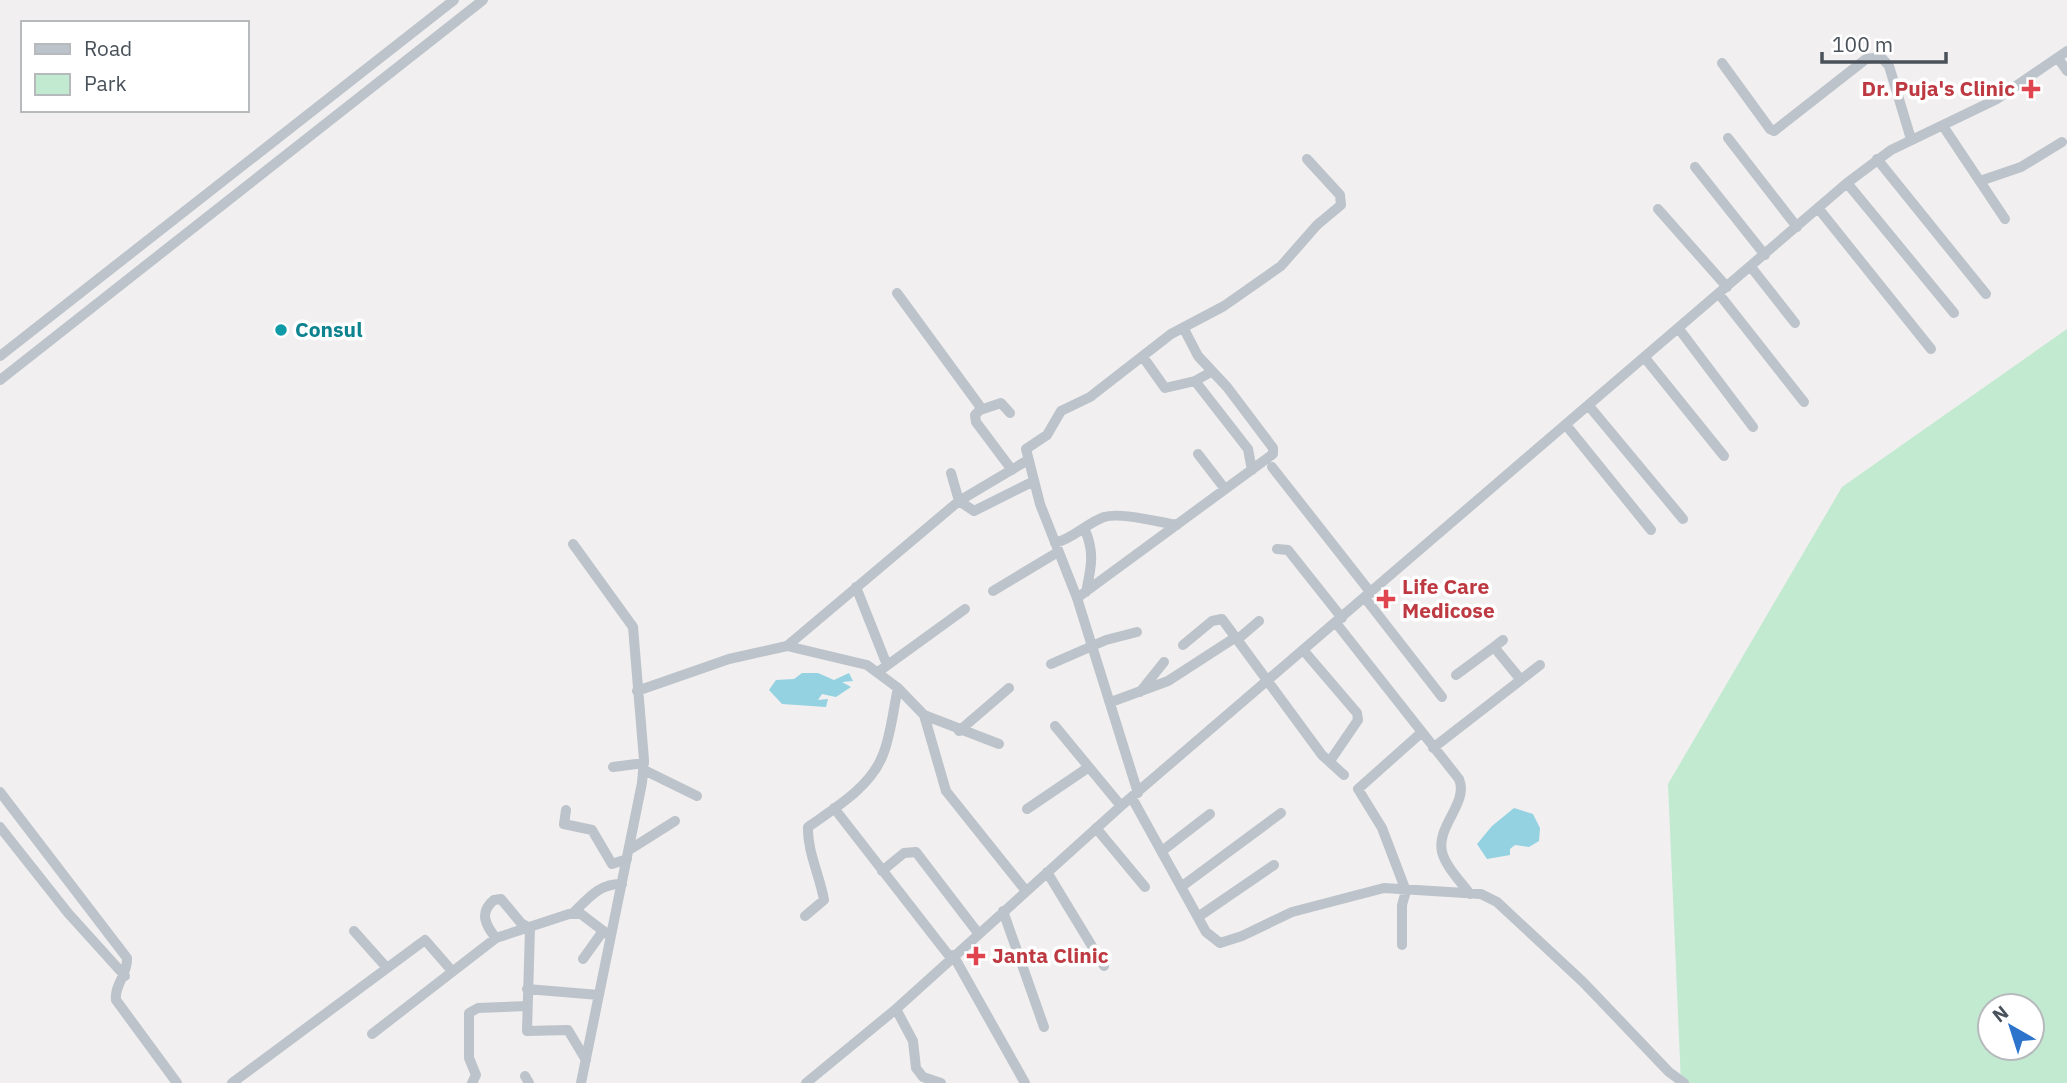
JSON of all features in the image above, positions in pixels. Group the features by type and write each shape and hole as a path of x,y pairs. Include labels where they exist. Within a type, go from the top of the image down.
{"street":[{"path":"0,356 454,0"},
{"path":"0,380 483,0"},
{"path":"809,1082 896,1009 1121,806 1847,183 1877,159 1911,139 2008,93 2067,51"},
{"path":"1722,63 1774,131 1866,59 1881,57 1889,66 1911,139"},
{"path":"2058,58 2067,71"},
{"path":"1943,125 2005,219"},
{"path":"1728,138 1797,227"},
{"path":"1980,181 2021,167 2062,142"},
{"path":"1307,159 1340,195 1341,205 1317,225 1281,266 1224,306 1200,317 1184,330 1171,334 1090,397 1062,411 1047,435 1027,446 1034,481 1057,548 1082,595 1093,645 1135,796 1181,887 1206,932 1215,940 1226,943 1292,912 1377,890 1489,897 1583,982 1669,1072 1684,1083"},
{"path":"1877,159 1986,294"},
{"path":"1695,167 1765,254"},
{"path":"1847,183 1954,313"},
{"path":"1818,208 1931,349"},
{"path":"1658,209 1727,287"},
{"path":"1751,267 1795,323"},
{"path":"897,293 980,410"},
{"path":"1719,294 1804,402"},
{"path":"1679,329 1753,427"},
{"path":"1082,595 1273,454 1273,448 1194,351 1184,330"},
{"path":"1143,357 1166,388 1195,382 1212,372"},
{"path":"1645,358 1724,456"},
{"path":"1195,382 1248,449 1252,470"},
{"path":"1010,413 1001,403 980,410 975,415 976,422 1012,470"},
{"path":"1589,406 1683,519"},
{"path":"1566,425 1651,530"},
{"path":"1198,454 1225,489"},
{"path":"787,646 959,501 1028,460"},
{"path":"1272,467 1442,697"},
{"path":"951,473 959,501 974,511 1034,481"},
{"path":"993,592 1104,517 1115,516 1177,525"},
{"path":"1082,595 1093,562 1093,551 1085,530"},
{"path":"573,544 633,627 644,767 622,884 606,933 599,995 581,1083"},
{"path":"1277,549 1288,550 1462,785 1441,843 1445,860 1470,894"},
{"path":"856,587 882,668 898,688 924,715 959,731 999,744"},
{"path":"882,668 965,609"},
{"path":"1183,645 1216,619 1224,621 1317,749 1344,775"},
{"path":"1111,702 1168,681 1259,621"},
{"path":"1051,664 1093,645 1137,632"},
{"path":"1457,675 1503,640"},
{"path":"637,691 729,659 787,646 882,668"},
{"path":"1494,647 1521,680"},
{"path":"1304,651 1357,713 1358,719 1330,761"},
{"path":"1140,692 1164,662"},
{"path":"1433,748 1540,665"},
{"path":"804,916 824,900 808,827 873,773 883,755 898,688"},
{"path":"959,731 1009,688"},
{"path":"924,715 946,790 1026,891"},
{"path":"1055,726 1121,806"},
{"path":"1402,945 1402,905 1406,891 1382,828 1358,789 1421,733"},
{"path":"613,767 644,767 697,796"},
{"path":"1027,809 1089,767"},
{"path":"0,792 127,958 125,976 115,993 116,1000 177,1083"},
{"path":"834,808 952,956 1025,1083"},
{"path":"566,810 564,824 592,830 612,864 675,821"},
{"path":"1181,887 1281,813"},
{"path":"1162,851 1210,814"},
{"path":"0,827 68,913 125,976"},
{"path":"1096,828 1145,887"},
{"path":"882,871 904,853 916,852 978,933"},
{"path":"1198,917 1274,865"},
{"path":"1046,872 1104,965"},
{"path":"572,914 608,884 622,884"},
{"path":"496,938 484,921 484,912 494,900 501,899 521,923 530,928"},
{"path":"1003,911 1044,1027"},
{"path":"372,1034 496,938 572,914 580,914 606,933"},
{"path":"530,928 527,989 529,1033 568,1030 586,1060"},
{"path":"354,931 387,968"},
{"path":"583,959 606,933"},
{"path":"232,1083 427,939 452,971"},
{"path":"527,989 599,995"},
{"path":"472,1083 476,1075 469,1058 469,1013 478,1008 527,1006"},
{"path":"896,1009 913,1041 916,1069 923,1077 942,1083"}],"green space":[{"path":"2067,329 2067,1083 1681,1083 1668,784 1842,487"}],"water":[{"path":"802,673 818,673 834,680 849,673 853,681 842,682 851,687 836,697 822,694 818,700 828,699 826,707 782,704 769,690 776,680 794,679"},
{"path":"1514,808 1533,814 1540,828 1539,841 1529,847 1515,845 1510,849 1510,855 1487,859 1477,844 1492,826"}],"place":[{"name":"Dr. Puja's Clinic","path":"2031,89"},
{"name":"Consul","path":"281,330"},
{"name":"Life Care Medicose","path":"1386,599"},
{"name":"Janta Clinic","path":"976,956"}]}
